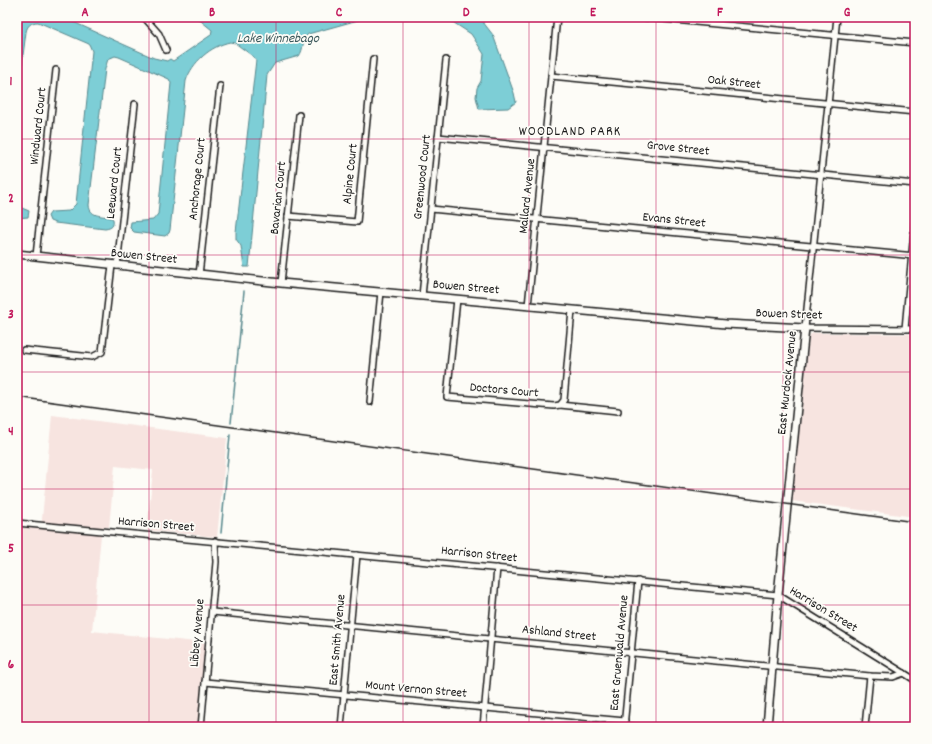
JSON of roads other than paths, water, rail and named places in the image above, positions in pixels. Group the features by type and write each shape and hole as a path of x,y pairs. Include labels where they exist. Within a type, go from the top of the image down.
{"main road":[{"name":"Bowen Street","path":"17,254 281,283 726,324 805,328"},
{"name":"East Murdock Avenue","path":"767,727 778,595 805,328"}],"street":[{"path":"144,17 159,34 166,50"},
{"name":"Mallard Avenue","path":"528,306 557,17"},
{"path":"642,17 915,43"},
{"name":"East Murdock Avenue","path":"805,328 837,17"},
{"name":"Alpine Court","path":"288,216 357,222 373,59"},
{"name":"Greenwood Court","path":"422,296 446,60"},
{"name":"Windward Court","path":"36,256 56,70"},
{"name":"Oak Street","path":"551,76 915,112"},
{"name":"Anchorage Court","path":"198,275 220,86"},
{"name":"Leeward Court","path":"24,350 92,357 102,352 115,265 135,104"},
{"name":"Bavarian Court","path":"281,283 299,115"},
{"name":"Grove Street","path":"438,138 544,147 915,184"},
{"name":"Evans Street","path":"431,209 537,218 913,256"},
{"path":"905,329 913,256 915,220"},
{"path":"370,402 381,292"},
{"name":"Doctors Court","path":"457,299 447,397 554,406 560,405"},
{"path":"560,405 564,400 572,310"},
{"name":"Bowen Street","path":"805,328 915,329"},
{"path":"560,405 618,411"},
{"name":"Harrison Street","path":"17,523 778,595 915,680"},
{"name":"Libbey Avenue","path":"201,727 216,562 215,541"},
{"name":"East Smith Avenue","path":"341,727 357,554"},
{"path":"483,727 497,568"},
{"name":"East Gruenwald Avenue","path":"624,724 638,581"},
{"name":"Ashland Street","path":"212,612 351,624 870,676 893,677 904,673"},
{"path":"865,727 870,676"},
{"name":"Mount Vernon Street","path":"205,682 485,707 624,724 637,727"}],"water":[{"name":"Lake Winnebago","path":"17,17 62,17 154,58 167,61 170,59 173,61 211,35 212,30 196,17 369,17 308,34 299,56 275,63 267,75 249,267 244,267 241,246 236,239 236,232 256,60 254,57 235,43 230,42 209,51 198,61 189,74 186,81 170,230 165,236 134,232 130,228 131,222 153,220 158,214 171,83 169,79 119,57 115,56 108,59 105,69 89,205 92,212 95,214 113,219 113,225 105,229 55,223 50,221 48,216 51,212 69,211 76,204 92,51 89,44 38,22 28,26 17,102"},
{"path":"445,17 479,17 493,35 516,102 508,108 479,109 476,97 477,88 481,81 484,54 471,34"},
{"path":"17,206 29,211 28,217 17,218"}],"waterway":[{"path":"231,423 244,291"},
{"path":"221,533 230,435"}],"railway":[{"path":"17,397 915,522"}],"district":[{"name":"WOODLAND PARK","path":"570,132"}]}
